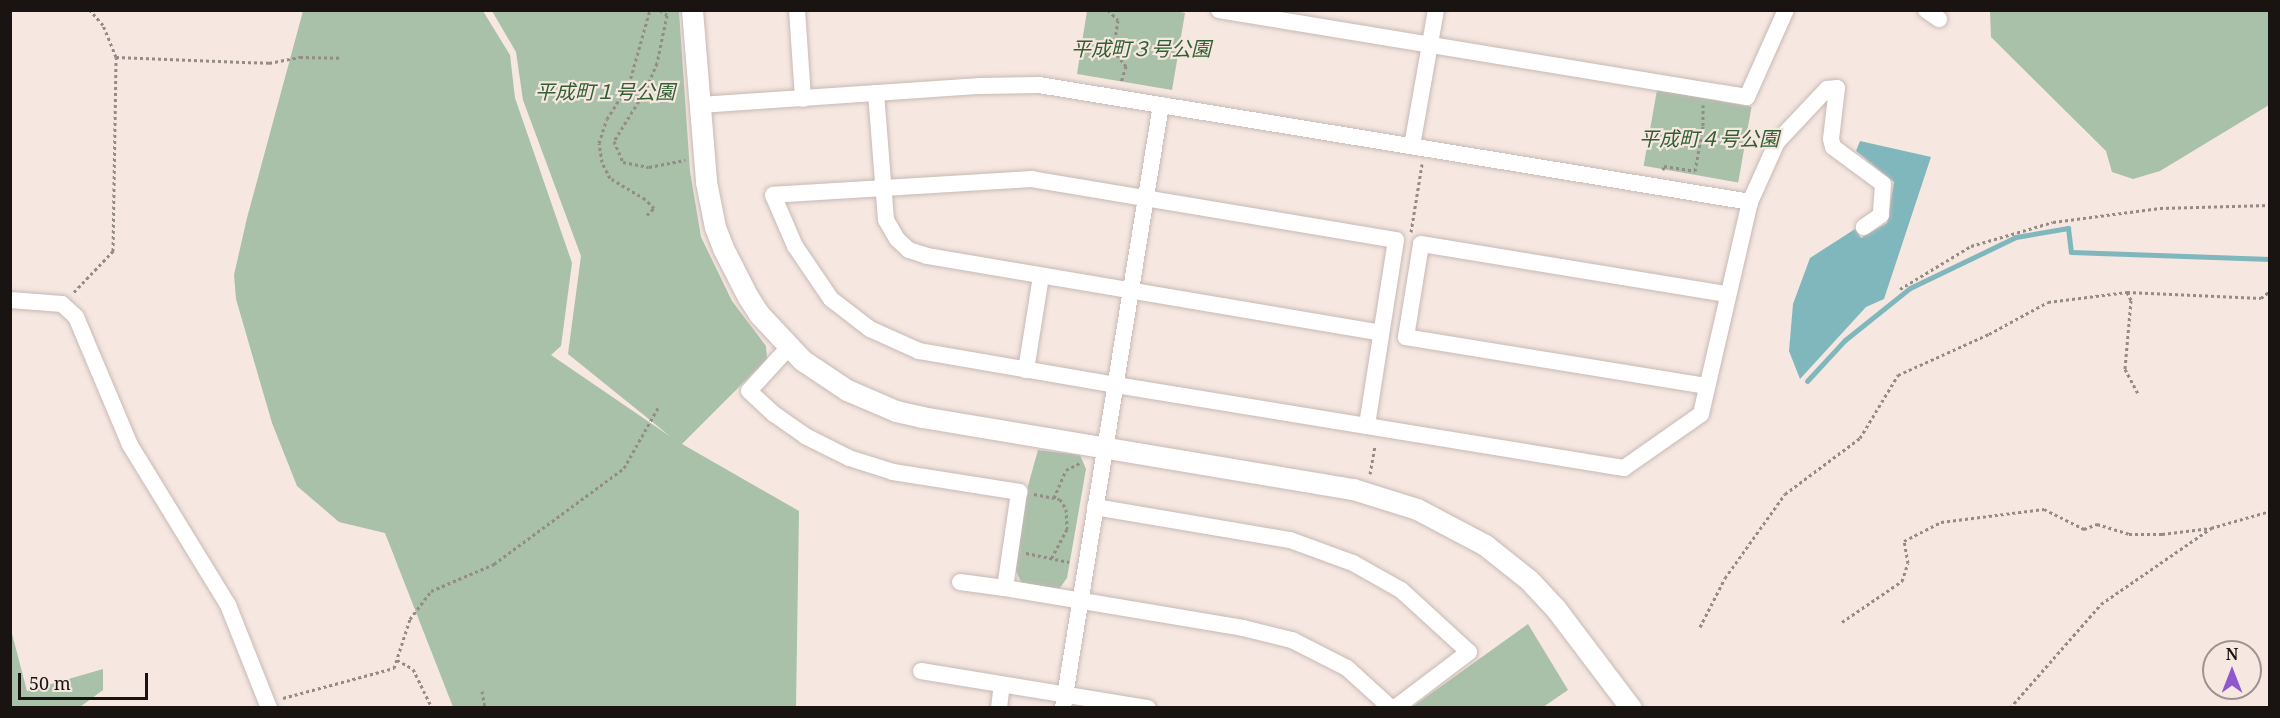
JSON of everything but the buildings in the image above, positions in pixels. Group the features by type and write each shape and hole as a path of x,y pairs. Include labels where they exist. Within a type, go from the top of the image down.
{"street":[{"path":"693,10 710,207 723,248 748,297 802,360 847,390 896,411 1095,454 1353,489 1400,502 1436,517 1485,545 1528,580 1556,609 1631,708"},
{"path":"797,10 803,99"},
{"path":"1218,10 1747,97 1784,11"},
{"path":"1412,146 1436,10"},
{"path":"700,105 980,86 1039,85 1750,202"},
{"path":"1372,430 1380,333 1396,240 1032,179 773,195 795,246 831,299 850,316 885,337 919,351 1372,430 1624,468 1701,414 1750,202 1777,142 1827,89 1837,88 1831,139 1833,147 1883,184 1881,215 1864,227"},
{"path":"876,93 883,188 889,227 909,250 927,256 1380,333"},
{"path":"1064,701 1095,507 1095,454 1116,385 1161,105"},
{"path":"1707,386 1406,337 1421,244 1728,294"},
{"path":"1026,370 1041,276"},
{"path":"10,300 62,304 76,317 130,445 228,605 268,705"},
{"path":"789,347 749,391 774,414 805,436 849,459 893,472 1018,492 1005,588"},
{"path":"1095,507 1290,540 1353,563 1401,590 1469,652 1395,708"},
{"path":"960,582 1243,628 1292,640 1347,668 1391,708"},
{"path":"921,671 1002,685 1064,701 1146,707"},
{"path":"999,708 1002,685"}],"path":[{"path":"62,304 113,251 116,57 102,25 90,10"},
{"path":"647,215 654,208 645,199 610,178 602,162 599,143 607,119 629,84 650,10"},
{"path":"660,10 667,15 657,63 645,91 614,141 623,162 649,167 679,163 692,157"},
{"path":"1108,10 1118,20 1113,50 1125,66 1119,87"},
{"path":"116,57 269,63 300,57 339,58"},
{"path":"1663,175 1664,166 1695,171 1703,126 1703,91"},
{"path":"1900,289 1971,246 2053,222 2160,208 2270,205"},
{"path":"1700,627 1725,578 1785,494 1860,438 1898,375 1989,334 2048,302 2127,292 2261,298 2270,291"},
{"path":"2127,292 2131,300 2125,369 2138,393"},
{"path":"268,705 394,668 410,619 431,591 494,564 624,468 659,406"},
{"path":"1369,479 1372,430"},
{"path":"1054,498 1066,470 1095,454"},
{"path":"1033,494 1060,499 1066,509 1067,529 1051,559"},
{"path":"1842,622 1902,581 1908,563 1904,541 1941,522 2044,509 2084,529 2097,524 2129,534 2162,534 2211,528 2270,511"},
{"path":"2010,708 2101,604 2211,528"},
{"path":"1025,553 1074,563"},
{"path":"397,660 413,669 432,708"},
{"path":"482,691 485,708"}],"green space":[{"name":"平成町３号公園","path":"1171,10 1185,13 1172,90 1077,74 1087,11"},
{"name":"平成町１号公園","path":"303,11 483,11 510,55 515,98 572,263 561,346 551,355 671,437 568,354 581,256 523,100 516,52 492,11 679,11 690,171 701,237 732,301 766,346 767,359 682,444 799,511 796,707 453,707 385,533 339,522 297,486 272,423 236,299 234,275 247,218"},
{"path":"1990,11 2269,11 2269,105 2160,171 2133,179 2112,172 2106,151 1991,37"},
{"name":"平成町４号公園","path":"1657,90 1752,107 1738,183 1644,166"},
{"path":"1038,450 1080,455 1086,469 1067,578 1059,589 1022,584 1015,569 1028,486"},
{"path":"1528,624 1568,690 1543,707 1412,707"},
{"path":"10,626 27,691 103,669 103,690 80,707 11,707"}],"water":[{"path":"1860,141 1931,157 1884,299 1866,307 1800,379 1789,351 1793,304 1810,258 1855,229 1861,238 1887,223 1894,182 1856,151"}],"waterway":[{"path":"1807,381 1845,340 1910,288 2016,237 2068,228 2071,252 2270,259"}]}
